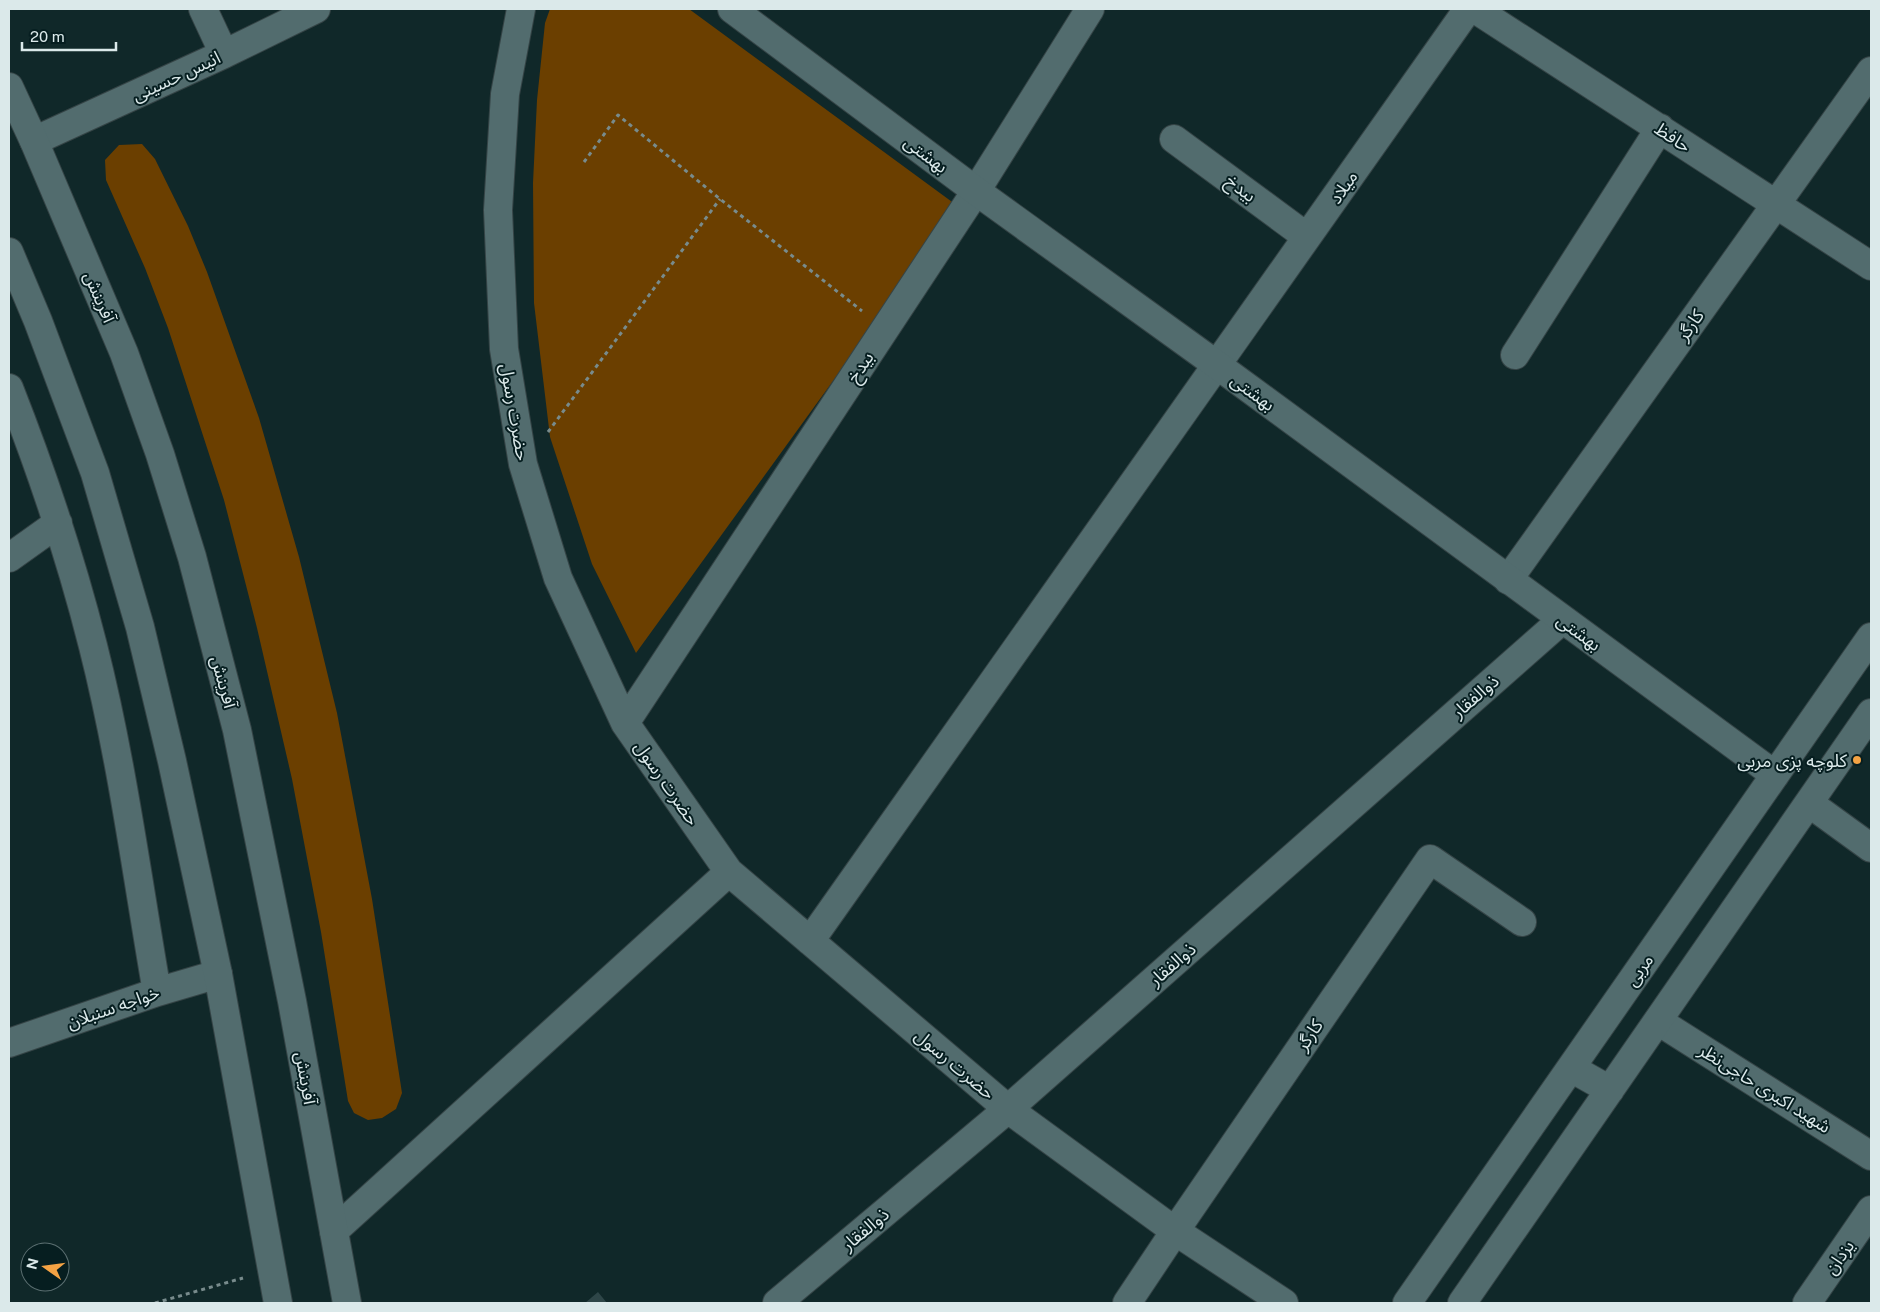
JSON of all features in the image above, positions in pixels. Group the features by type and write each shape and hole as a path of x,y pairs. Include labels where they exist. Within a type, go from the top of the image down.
{"street":[{"path":"203,9 224,54"},
{"name":"انیس حسینی","path":"34,141 224,54 316,9"},
{"name":"حضرت رسول","path":"521,9 505,94 498,210 504,349 524,464 558,578 625,723 729,872 1008,1109 1175,1231 1284,1303"},
{"name":"بهشتی","path":"732,9 976,191 1217,365 1775,776"},
{"name":"بیدخ","path":"625,723 976,191 1090,9"},
{"name":"میلاد","path":"810,941 1468,9"},
{"name":"حافظ","path":"1475,9 1871,266"},
{"name":"کارگر","path":"1508,580 1871,71"},
{"name":"آفرینش","path":"9,87 34,141 124,353 160,454 192,557 237,730 292,1000 347,1303"},
{"path":"1515,355 1660,128"},
{"name":"بیدخ","path":"1174,138 1307,238"},
{"path":"9,252 38,321 95,473 134,609 172,761 218,974 278,1303"},
{"path":"9,388 58,524 93,647 116,754 157,992"},
{"path":"9,558 58,524"},
{"name":"ذوالفقار","path":"776,1303 1008,1109 1562,620"},
{"name":"مربی","path":"1407,1303 1871,637"},
{"path":"1462,1303 1871,714"},
{"path":"1809,803 1871,848"},
{"name":"کارگر","path":"1128,1303 1175,1231 1430,859 1522,922"},
{"path":"334,1231 729,872"},
{"name":"خواجه سنبلان","path":"9,1043 157,992 218,974"},
{"name":"شهید اکبری حاجی‌نظر","path":"1658,1021 1871,1156"},
{"path":"1571,1068 1610,1090"},
{"name":"یزدان","path":"1807,1303 1871,1210"}],"path":[{"path":"584,162 618,115 885,329"},
{"path":"524,464 720,198"},
{"path":"155,1303 272,1269"}],"shaded area":[{"path":"550,9 689,9 959,207 636,653 592,564 550,437 534,303 533,183 537,100 545,23"},
{"path":"142,144 155,159 188,226 207,272 259,418 299,557 337,713 372,899 402,1093 396,1109 382,1118 368,1120 354,1113 348,1101 321,932 292,779 257,628 224,500 168,328 145,268 106,180 105,160 119,145"}],"building":[{"path":"598,1292 607,1303 585,1303"}],"place":[{"name":"کلوچه پزی مربی","path":"1857,760"}]}
